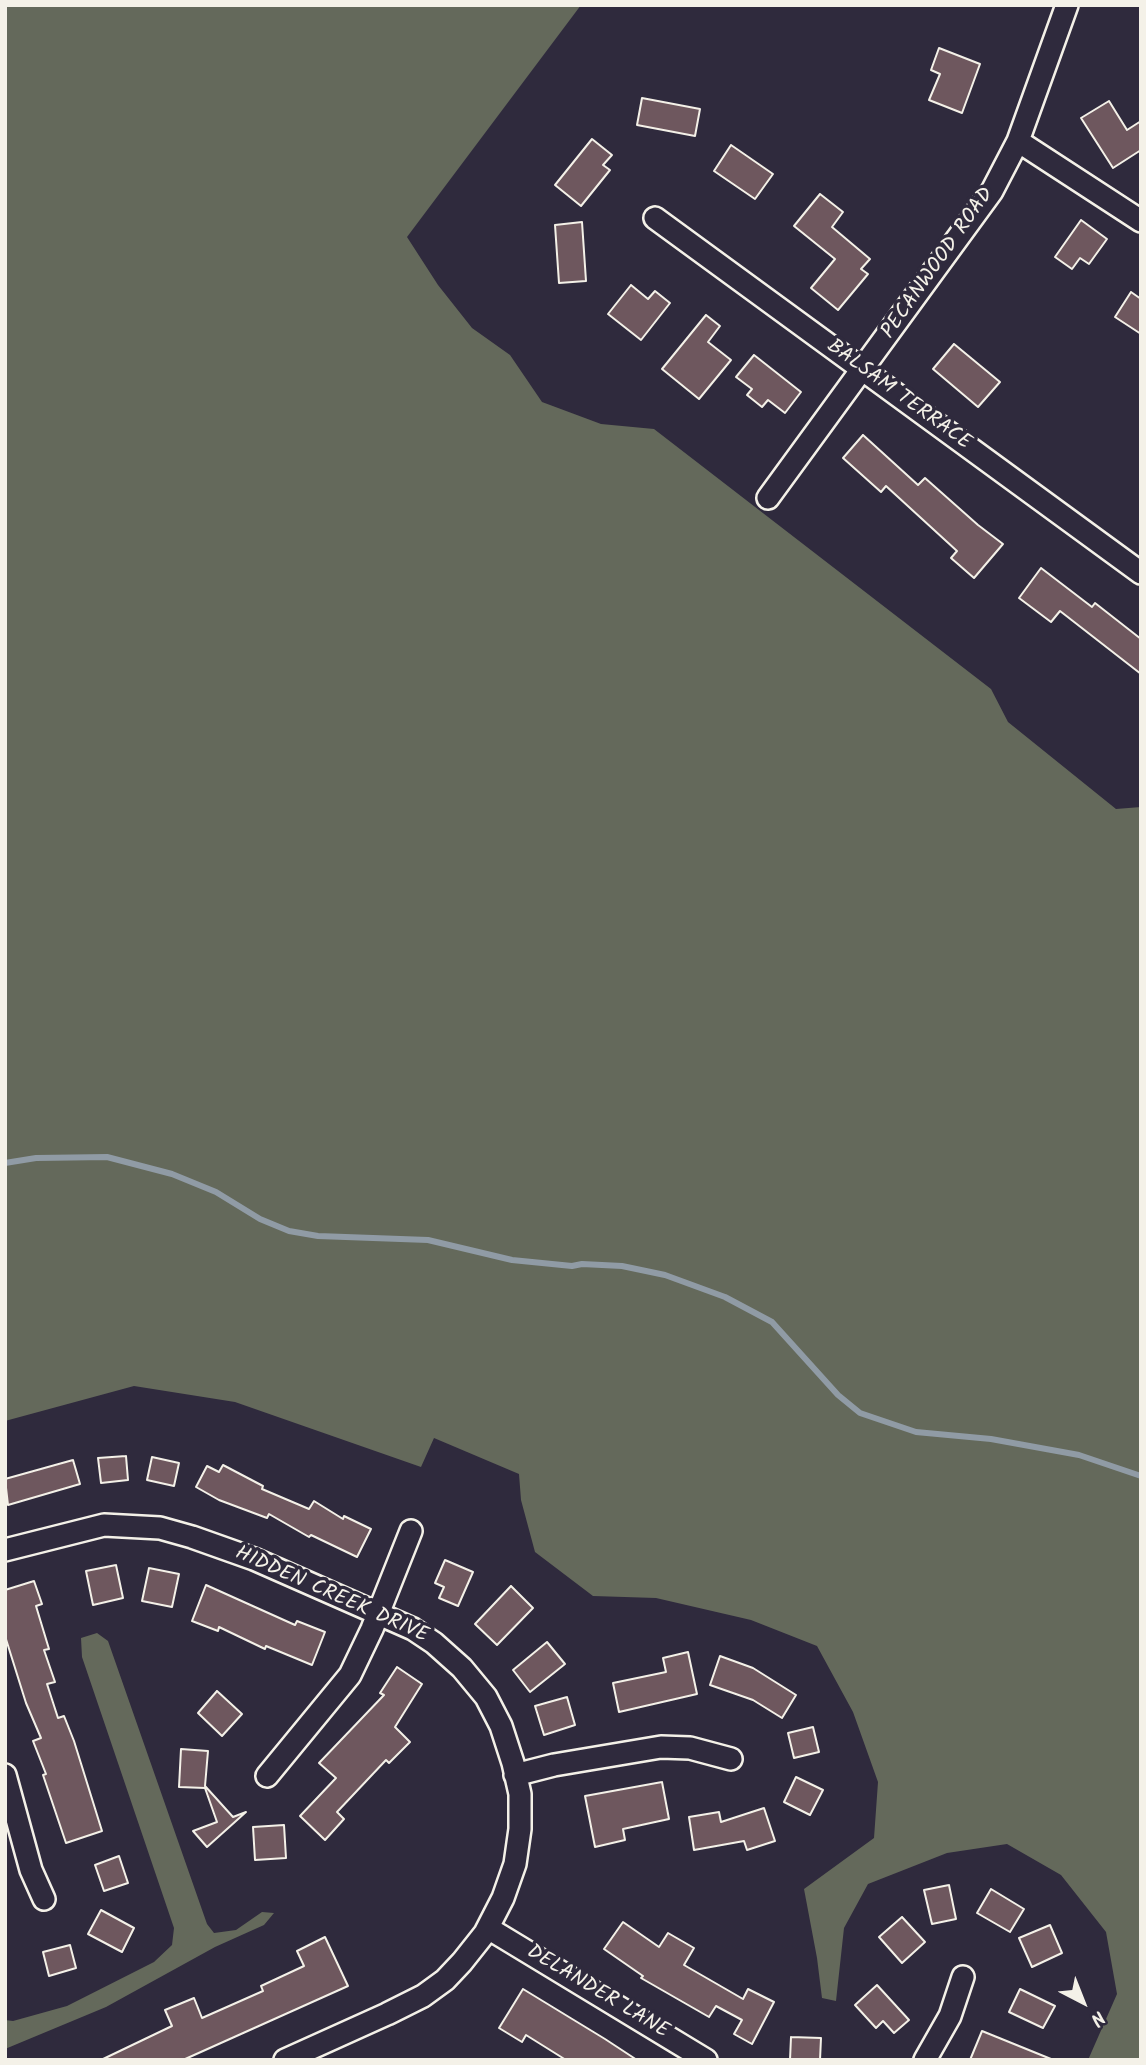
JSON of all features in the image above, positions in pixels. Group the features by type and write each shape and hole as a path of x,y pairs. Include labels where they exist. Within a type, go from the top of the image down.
{"street":[{"name":"PECANWOOD ROAD","path":"768,498 992,191 1018,141 1066,5"},
{"path":"1018,141 1141,221"},
{"name":"BALSAM TERRACE","path":"655,218 1141,573"},
{"name":"HIDDEN CREEK DRIVE","path":"5,1549 104,1525 160,1528 192,1537 254,1559 413,1629 434,1643 462,1668 486,1697 501,1726 520,1794 520,1829 515,1864 503,1898 488,1928 462,1962 423,1996 285,2060"},
{"path":"267,1776 350,1675 379,1613 411,1531"},
{"path":"515,1775 554,1765 661,1747 690,1748 731,1759"},
{"path":"5,1775 31,1870 44,1899"},
{"name":"DELANDER LANE","path":"488,1928 706,2060"},
{"path":"925,2060 950,2017 963,1977"}],"green space":[{"path":"5,5 581,5 407,237 438,285 472,328 510,355 542,402 601,424 654,429 991,689 1008,722 1116,809 1141,807 1141,2060 1088,2060 1117,1994 1106,1932 1061,1875 1007,1844 947,1853 868,1884 844,1928 836,2001 822,1998 804,1889 874,1838 878,1782 853,1712 817,1646 751,1620 656,1598 593,1596 535,1552 521,1500 519,1474 434,1438 421,1467 235,1402 134,1386 5,1421"},
{"path":"97,1633 108,1641 207,1924 214,1933 236,1930 262,1912 274,1913 264,1925 215,1947 106,2007 5,2049 5,2020 13,2021 67,2006 154,1962 172,1945 174,1928 82,1657 81,1638"}],"building":[{"path":"939,48 980,64 962,113 929,100 940,74 931,70"},
{"path":"642,98 700,109 695,136 637,125"},
{"path":"1109,101 1127,130 1141,121 1141,150 1113,168 1081,118"},
{"path":"592,139 612,155 603,165 610,170 581,206 555,185"},
{"path":"731,145 773,174 755,199 714,171"},
{"path":"820,194 843,212 832,227 870,259 861,269 868,274 838,310 811,288 835,259 794,226"},
{"path":"1081,220 1107,239 1089,264 1080,258 1072,269 1055,257"},
{"path":"582,222 586,281 559,283 555,225"},
{"path":"631,285 648,299 655,291 670,303 641,340 608,314"},
{"path":"1131,292 1141,299 1141,334 1115,317"},
{"path":"706,315 720,326 708,342 731,360 699,399 662,369"},
{"path":"954,344 1000,382 978,407 933,369"},
{"path":"754,355 801,392 785,413 768,400 762,407 747,395 752,389 736,377"},
{"path":"863,435 918,485 925,478 1003,544 974,578 951,558 957,551 886,486 881,492 843,458"},
{"path":"1041,568 1092,607 1095,603 1141,639 1141,674 1060,611 1051,622 1019,598"},
{"path":"126,1456 128,1480 101,1483 98,1458"},
{"path":"152,1457 179,1463 174,1486 147,1480"},
{"path":"73,1460 80,1484 8,1505 5,1479"},
{"path":"223,1465 263,1486 262,1489 309,1509 314,1501 343,1519 344,1516 371,1529 357,1557 311,1535 309,1537 269,1514 267,1518 219,1500 196,1487 207,1466 219,1472"},
{"path":"445,1560 473,1572 458,1606 439,1598 444,1587 435,1583"},
{"path":"116,1565 123,1598 93,1605 86,1571"},
{"path":"149,1568 179,1574 172,1607 142,1601"},
{"path":"34,1581 42,1604 36,1606 49,1649 44,1650 55,1682 47,1684 58,1718 64,1716 74,1741 102,1831 66,1843 43,1775 46,1774 33,1741 41,1738 26,1703 5,1636 5,1590"},
{"path":"206,1585 295,1625 297,1621 325,1632 312,1665 266,1646 265,1649 219,1627 218,1631 192,1621"},
{"path":"511,1586 533,1608 497,1645 475,1624"},
{"path":"547,1642 565,1664 530,1692 513,1670"},
{"path":"688,1652 697,1694 619,1712 613,1683 666,1672 663,1658"},
{"path":"720,1656 753,1668 796,1695 782,1718 753,1700 710,1685"},
{"path":"397,1667 422,1684 395,1727 410,1742 389,1763 386,1760 337,1812 344,1819 325,1840 300,1816 336,1778 319,1763 384,1695 380,1693"},
{"path":"217,1691 242,1714 222,1736 198,1713"},
{"path":"567,1697 575,1725 544,1735 535,1706"},
{"path":"813,1727 819,1752 794,1758 788,1733"},
{"path":"181,1749 208,1751 205,1786 233,1817 246,1812 207,1847 193,1831 217,1822 205,1788 179,1787"},
{"path":"796,1777 823,1790 810,1815 784,1802"},
{"path":"662,1782 669,1819 623,1829 625,1840 595,1847 585,1796"},
{"path":"764,1808 775,1841 747,1850 744,1841 694,1850 689,1817 719,1812 721,1822"},
{"path":"284,1825 286,1858 255,1860 253,1827"},
{"path":"119,1856 128,1883 104,1891 95,1865"},
{"path":"949,1885 956,1919 932,1924 924,1890"},
{"path":"991,1889 1024,1909 1010,1932 977,1913"},
{"path":"101,1910 134,1928 122,1952 88,1934"},
{"path":"902,1917 925,1942 902,1963 879,1937"},
{"path":"623,1922 659,1947 668,1933 694,1948 684,1965 743,1999 748,1989 774,2002 752,2044 734,2034 742,2020 716,2006 709,2017 641,1978 643,1976 604,1949"},
{"path":"1050,1925 1062,1953 1032,1967 1019,1938"},
{"path":"325,1937 348,1986 183,2060 101,2060 172,2026 165,2010 194,1998 202,2018 263,1991 261,1986 304,1966 297,1951"},
{"path":"70,1945 76,1968 49,1976 43,1952"},
{"path":"877,1985 909,2020 894,2033 883,2021 876,2028 855,2005"},
{"path":"523,1989 637,2060 566,2060 526,2035 522,2042 499,2028"},
{"path":"1020,1989 1055,2006 1043,2028 1009,2012"},
{"path":"982,2031 1051,2059 1051,2060 970,2060"},
{"path":"791,2037 821,2038 820,2060 790,2060"}],"waterway":[{"path":"5,1163 36,1158 107,1157 172,1174 216,1192 260,1219 289,1231 318,1236 428,1240 512,1260 572,1266 622,1266 665,1275 725,1297 772,1322 838,1395 860,1413 916,1432 991,1439 1079,1455 1141,1476"}]}
